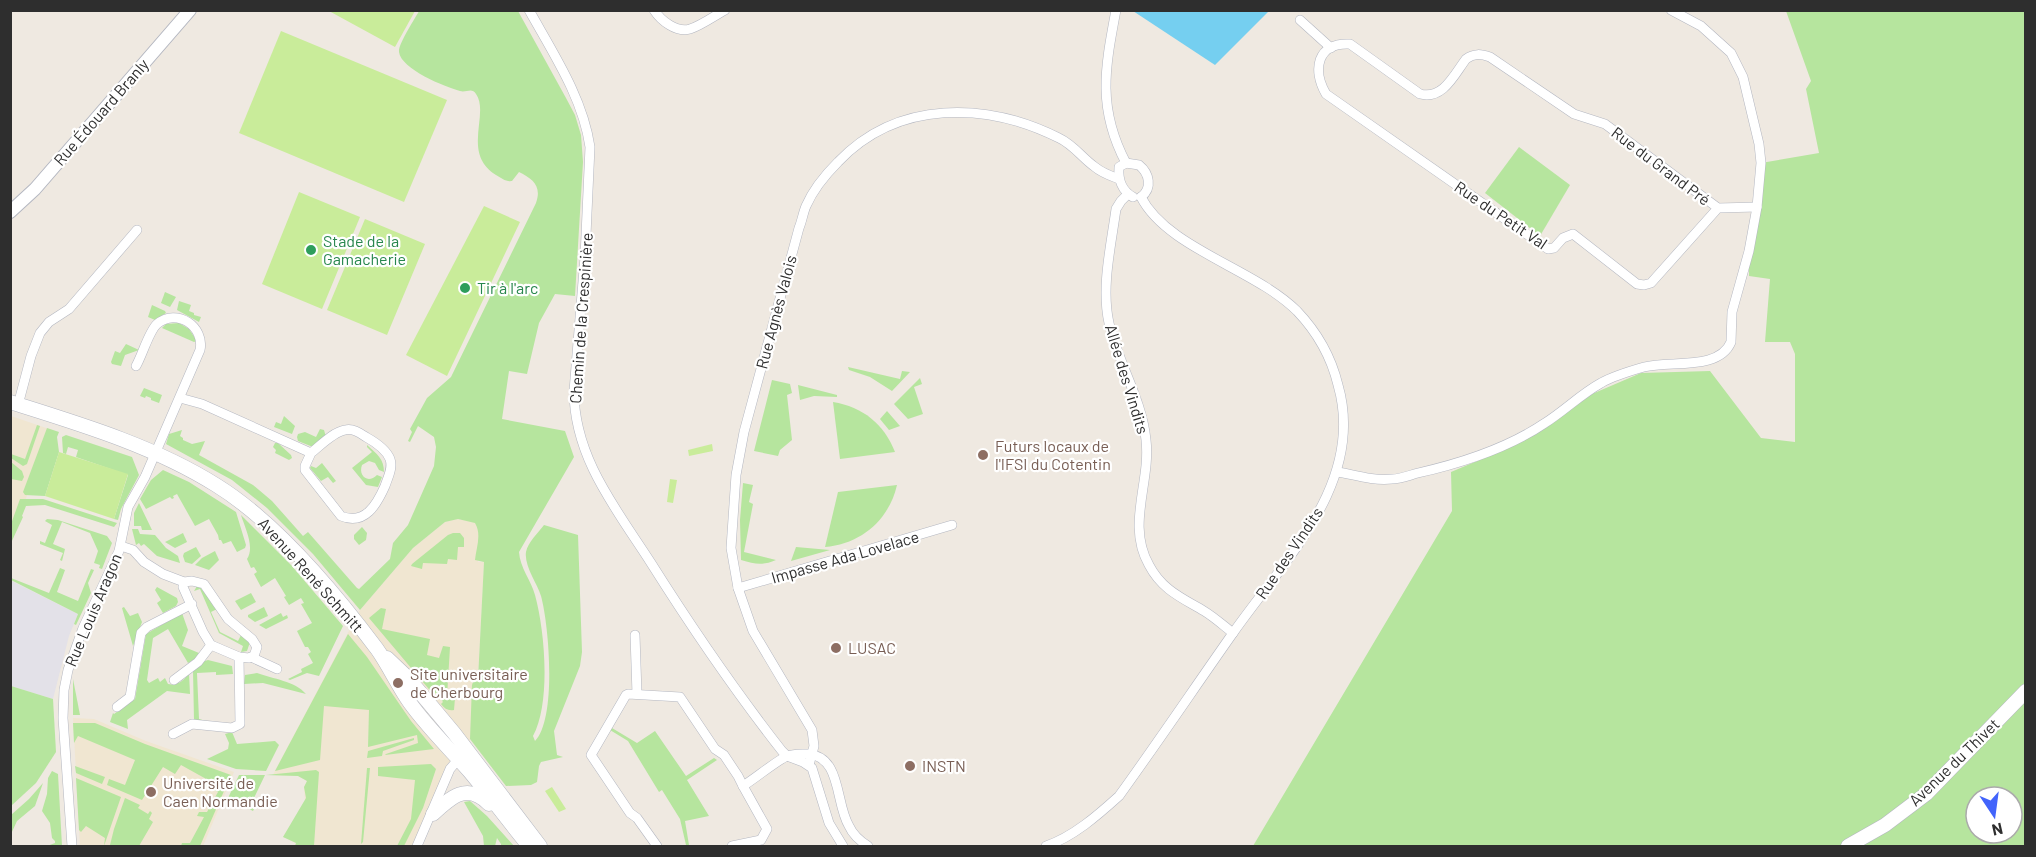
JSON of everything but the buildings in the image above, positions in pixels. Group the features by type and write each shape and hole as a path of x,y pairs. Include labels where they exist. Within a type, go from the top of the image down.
{"main road":[{"name":"Avenue René Schmitt","path":"14,404 155,453 217,485 256,514 298,556 379,651 408,678 510,823 529,846"},
{"name":"Avenue du Thivet","path":"1848,846 1885,825 1926,794 2025,691"},
{"name":"Avenue René Schmitt","path":"463,755 540,846"},
{"path":"432,814 457,795 475,794 485,799 510,823"}],"street":[{"name":"Rue Édouard Branly","path":"10,212 35,189 190,10"},
{"name":"Chemin de la Crespinière","path":"529,10 580,105 590,147 585,257 575,361 574,408 592,468 604,492 700,640 787,756"},
{"path":"654,10 663,22 689,30 725,10"},
{"path":"1116,10 1105,70 1105,91 1111,128 1125,163"},
{"path":"1338,472 1375,479 1393,479 1452,465 1507,444 1531,431 1602,383 1643,367 1666,363 1705,362 1725,352 1731,342 1732,312 1749,251 1757,207 1761,163 1759,144 1749,97 1731,53 1701,26 1671,10"},
{"path":"1300,20 1331,48"},
{"name":"Rue du Grand Pré","path":"1331,48 1344,44 1357,48 1420,94 1427,96 1443,91 1466,59 1477,54 1490,57 1574,114 1605,124 1718,208 1757,207"},
{"name":"Rue du Petit Val","path":"1331,48 1322,56 1318,68 1321,85 1326,94 1548,249 1554,248 1563,238 1573,234 1636,284 1651,284 1718,208"},
{"name":"Rue Agnès Valois","path":"809,765 814,738 812,730 753,631 738,588 731,552 736,475 744,432 806,207 831,169 868,137 894,124 934,112 967,111 1000,116 1059,138 1096,168 1119,179"},
{"path":"1125,163 1138,165 1147,174 1149,186 1142,197 1135,198 1128,194 1119,179 1119,167 1125,163"},
{"name":"Allée des Vindits","path":"1128,194 1116,209 1106,297 1109,322 1138,406 1146,438 1147,469 1139,517 1140,543 1149,566 1162,583 1178,597 1204,611 1233,633"},
{"name":"Rue des Vindits","path":"1046,846 1096,816 1119,796 1315,519 1338,472 1344,436 1341,392 1336,375 1322,343 1306,321 1287,302 1255,279 1201,250 1165,226 1148,210 1142,197"},
{"path":"14,404 40,333 49,322 69,309 137,230"},
{"name":"Rue Louis Aragon","path":"72,846 63,718 64,686 83,628 121,546 126,514 180,398 201,346 200,335 192,324 177,318 165,320 158,324 136,366"},
{"path":"180,398 202,404 310,453"},
{"path":"348,429 364,436 387,453 391,464 390,471 379,499 369,512 354,519 341,516 305,470 310,453 339,432 348,429"},
{"name":"Impasse Ada Lovelace","path":"738,588 952,525"},
{"path":"121,546 133,550 157,571 184,582 196,581 205,585 228,619 254,642 257,650 251,657"},
{"path":"184,582 183,587 202,632 211,645 239,657 251,657 277,669"},
{"path":"117,707 130,697 141,633 147,627 192,604"},
{"path":"635,635 637,694"},
{"path":"174,680 198,662 211,645"},
{"path":"173,734 192,724 232,728 240,724 239,657"},
{"path":"657,846 637,818 630,813 591,755 626,695 680,697 715,749 724,755 767,830 761,840 732,846"},
{"path":"743,786 795,753 822,758 829,765 835,780 842,812 848,826 857,838 868,846"},
{"path":"417,846 450,769 463,755"},
{"path":"787,756 809,765 814,772 829,823 843,846"}],"shaded area":[{"path":"11,416 55,431 11,533"},
{"name":"Site universitaire de Cherbourg","path":"457,519 481,523 478,562 484,562 478,679 474,679 472,728 468,750 458,759 417,846 295,846 296,843 283,837 305,801 304,787 307,781 298,776 273,775 360,610 413,548 445,522"},
{"path":"10,580 78,614 69,636 53,699 11,686"},
{"name":"Université de Caen Normandie","path":"73,718 94,719 146,741 234,772 203,846 80,846"}],"green space":[{"path":"329,11 415,11 395,47"},
{"path":"419,11 518,11 575,115 581,135 583,162 575,296 555,294 539,323 527,374 509,371 502,419 565,431 574,457 519,552 539,610 544,647 544,686 539,722 533,736 535,741 542,729 549,693 547,628 541,596 529,569 526,552 531,541 544,525 578,535 582,652 580,666 554,731 557,755 563,757 541,762 537,782 531,785 506,786 470,739 472,685 474,679 478,679 484,562 475,560 478,537 475,523 458,519 445,522 413,548 360,610 313,554 267,508 232,480 166,444 169,434 182,430 180,436 183,440 192,444 205,441 199,455 253,485 272,501 303,536 308,532 357,588 359,589 390,559 393,543 408,525 434,466 436,447 434,437 418,426 410,442 408,441 412,432 410,429 427,398 451,377 538,197 535,184 528,177 519,172 512,181 504,180 486,166 480,156 478,145 480,112 476,94 444,86 415,71 402,58 399,48"},
{"path":"1786,11 2025,11 2025,846 1253,846 1452,511 1451,472 1515,445 1547,427 1592,394 1641,373 1710,371 1761,438 1795,442 1795,354 1790,342 1765,342 1770,279 1749,276 1749,251 1761,163 1819,153 1806,89 1811,81"},
{"path":"281,31 447,100 404,202 239,133"},
{"path":"1519,147 1570,185 1540,236 1485,193"},
{"name":"Stade de la Gamacherie","path":"299,192 360,217 322,309 262,284"},
{"name":"Tir à l'arc","path":"484,206 520,222 447,376 406,355"},
{"path":"365,219 425,244 387,335 327,310"},
{"path":"165,292 176,297 170,307 161,303"},
{"path":"179,301 191,305 189,311 201,317 199,322 177,310"},
{"path":"152,305 166,313 155,320 148,317"},
{"path":"179,323 189,329 197,341 194,342 162,328 166,324"},
{"path":"126,344 139,350 125,355 121,366 112,364 115,351 120,353"},
{"path":"848,367 900,379 902,371 910,372 892,391 870,377 849,370"},
{"path":"920,378 922,384 914,387 923,414 908,419 894,404"},
{"path":"772,380 790,384 792,393 787,395 792,440 780,450 778,456 754,451"},
{"path":"798,385 837,395 837,397 814,396 800,400"},
{"path":"144,388 162,395 159,403 146,396 145,398 140,396"},
{"path":"833,402 854,408 871,418 885,433 895,452 840,459"},
{"path":"887,411 900,426 889,430 880,419"},
{"path":"284,416 295,426 292,434 274,427 276,422 281,424"},
{"path":"37,425 40,426 27,464 23,466 11,458 11,454 25,459"},
{"path":"47,428 59,432 57,437 59,452 45,496 25,495 23,492"},
{"path":"320,429 324,430 326,437 313,447 298,441 298,434 305,432 316,437"},
{"path":"66,435 132,457 139,475 121,509 118,520 114,519 128,475 76,457 78,450 68,447 66,454 63,453 62,437"},
{"path":"275,443 278,443 292,458 289,460 275,453 276,450 273,447"},
{"path":"712,444 713,451 689,456 688,450"},
{"path":"367,445 381,460 384,472 379,470 375,463 369,461 362,465 361,472 367,479 377,475 382,477 378,487 366,485 352,468 372,452"},
{"path":"59,452 128,474 114,519 45,496"},
{"path":"11,462 22,471 24,477 22,481 11,479"},
{"path":"322,463 336,481 333,483 328,477 321,481 310,468 311,466 316,468"},
{"path":"163,470 189,482 236,512 245,548 237,552 231,541 223,544 209,519 195,526 177,494 172,499 170,497 146,509 140,499 151,480"},
{"path":"670,479 677,480 673,503 667,502"},
{"path":"743,483 753,485 749,502 753,504 744,552 776,560 758,564 741,560 740,520"},
{"path":"897,485 887,509 872,528 850,541 825,547 838,492"},
{"path":"20,499 43,499 117,523 114,527 45,505 26,506 11,543 11,524"},
{"path":"139,503 152,530 142,530 141,526 134,526 134,513"},
{"path":"241,515 291,565 343,626 319,676 307,673 288,679 313,663 308,654 311,652 308,647 305,647 297,631 312,623 301,604 304,603 301,598 289,605 275,578 261,587 254,574 257,572 254,567 251,568 247,559 250,543"},
{"path":"47,519 58,520 107,536 112,543 102,569 99,568 100,565 94,563 98,551 90,533 62,522 53,544 65,549 62,561 60,560 63,553 40,544 40,541 45,543 52,525 45,521"},
{"path":"362,527 367,533 366,540 359,545 354,535"},
{"path":"132,529 138,529 140,534 155,535 166,548 178,556 180,563 157,556 144,544 136,545"},
{"path":"183,533 187,542 175,548 165,542"},
{"path":"460,533 464,538 464,547 458,547 457,560 448,559 447,564 423,563 422,569 411,566 448,535"},
{"path":"196,547 201,556 192,564 185,562 184,553"},
{"path":"796,547 830,550 791,561"},
{"path":"215,551 219,560 209,570 195,565 202,558"},
{"path":"60,568 65,570 57,592 78,601 91,569 94,570 88,583 91,593 76,625 74,624 78,614 11,580 11,578 49,593"},
{"path":"197,586 200,587 217,609 211,612 220,632 238,641 241,635 250,642 247,651 241,652 243,646 219,633 200,589 194,591"},
{"path":"157,587 177,598 176,606 163,613 157,603 161,600 155,590"},
{"path":"251,593 256,602 241,610 235,601"},
{"path":"124,607 130,616 138,613 142,622 133,646 122,608"},
{"path":"264,607 268,616 255,622 248,617 248,615"},
{"path":"381,608 386,609 382,629 430,639 427,655 439,658 443,646 450,647 447,697 455,698 454,710 448,710 442,706 443,702 436,693 433,694 369,618"},
{"path":"182,613 188,630 182,646 199,653 197,658 188,663 168,629 153,638 147,680 149,683 158,678 160,682 165,678 168,684 175,684 189,673 190,694 167,691 127,720 128,729 110,722 113,713 135,699 146,634"},
{"path":"281,613 283,617 287,615 288,618 266,629 259,625"},
{"path":"348,634 434,749 385,755 418,743 417,735 368,747 369,710 324,706 320,760 275,771"},
{"path":"208,660 232,666 233,674 197,673 199,719 206,721 194,720 193,670"},
{"path":"257,673 290,683 306,694 263,683 244,684 245,675"},
{"path":"73,679 80,715 73,715"},
{"path":"11,686 53,699 56,752 36,783 11,806"},
{"path":"73,723 95,723 231,775 200,846 181,846 182,843 190,843 204,817 197,816 199,812 207,812 218,792 206,785 208,780 181,765 175,774 163,767 142,800 107,785 109,779 125,785 135,760 78,736 74,743"},
{"path":"612,728 637,743 655,731 686,776 714,758 717,760 687,780 709,816 685,821 689,845 686,845 680,819 662,790 659,792 628,741 610,730"},
{"path":"232,732 237,744 275,741 279,745 266,771 236,769 207,759 228,749 229,743 225,734"},
{"path":"414,738 414,740 383,751 382,756 367,758 368,751"},
{"path":"431,764 436,769 423,808 404,846 397,846 411,819 415,780 378,776 378,767"},
{"path":"75,766 105,777 102,784 76,773"},
{"path":"367,768 370,768 361,844"},
{"path":"316,770 319,772 314,846 295,846 296,843 283,837 306,798 304,787 307,781 298,776 265,775"},
{"path":"52,771 58,774 62,846 47,846 55,841 52,838 50,823 42,811 47,794 48,778"},
{"path":"239,775 265,775 254,798 247,799 253,811 228,798"},
{"path":"76,778 121,797 104,846 105,838 86,826 81,832 79,830"},
{"path":"43,783 35,806 17,821 11,834 11,815"},
{"path":"552,787 566,809 559,812 545,791"},
{"path":"125,798 140,805 138,808 148,814 150,811 152,813 149,819 153,822 139,846 110,845"},
{"path":"470,801 514,846 501,846 497,838 495,846 484,846 483,836 464,802"}],"water":[{"path":"1269,10 1215,65 1133,11"}],"place":[{"name":"Stade de la Gamacherie","path":"311,250"},
{"name":"Tir à l'arc","path":"465,288"},
{"name":"Futurs locaux de l'IFSI du Cotentin","path":"983,455"},
{"name":"LUSAC","path":"836,648"},
{"name":"Site universitaire de Cherbourg","path":"398,683"},
{"name":"INSTN","path":"910,766"},
{"name":"Université de Caen Normandie","path":"151,792"}]}
